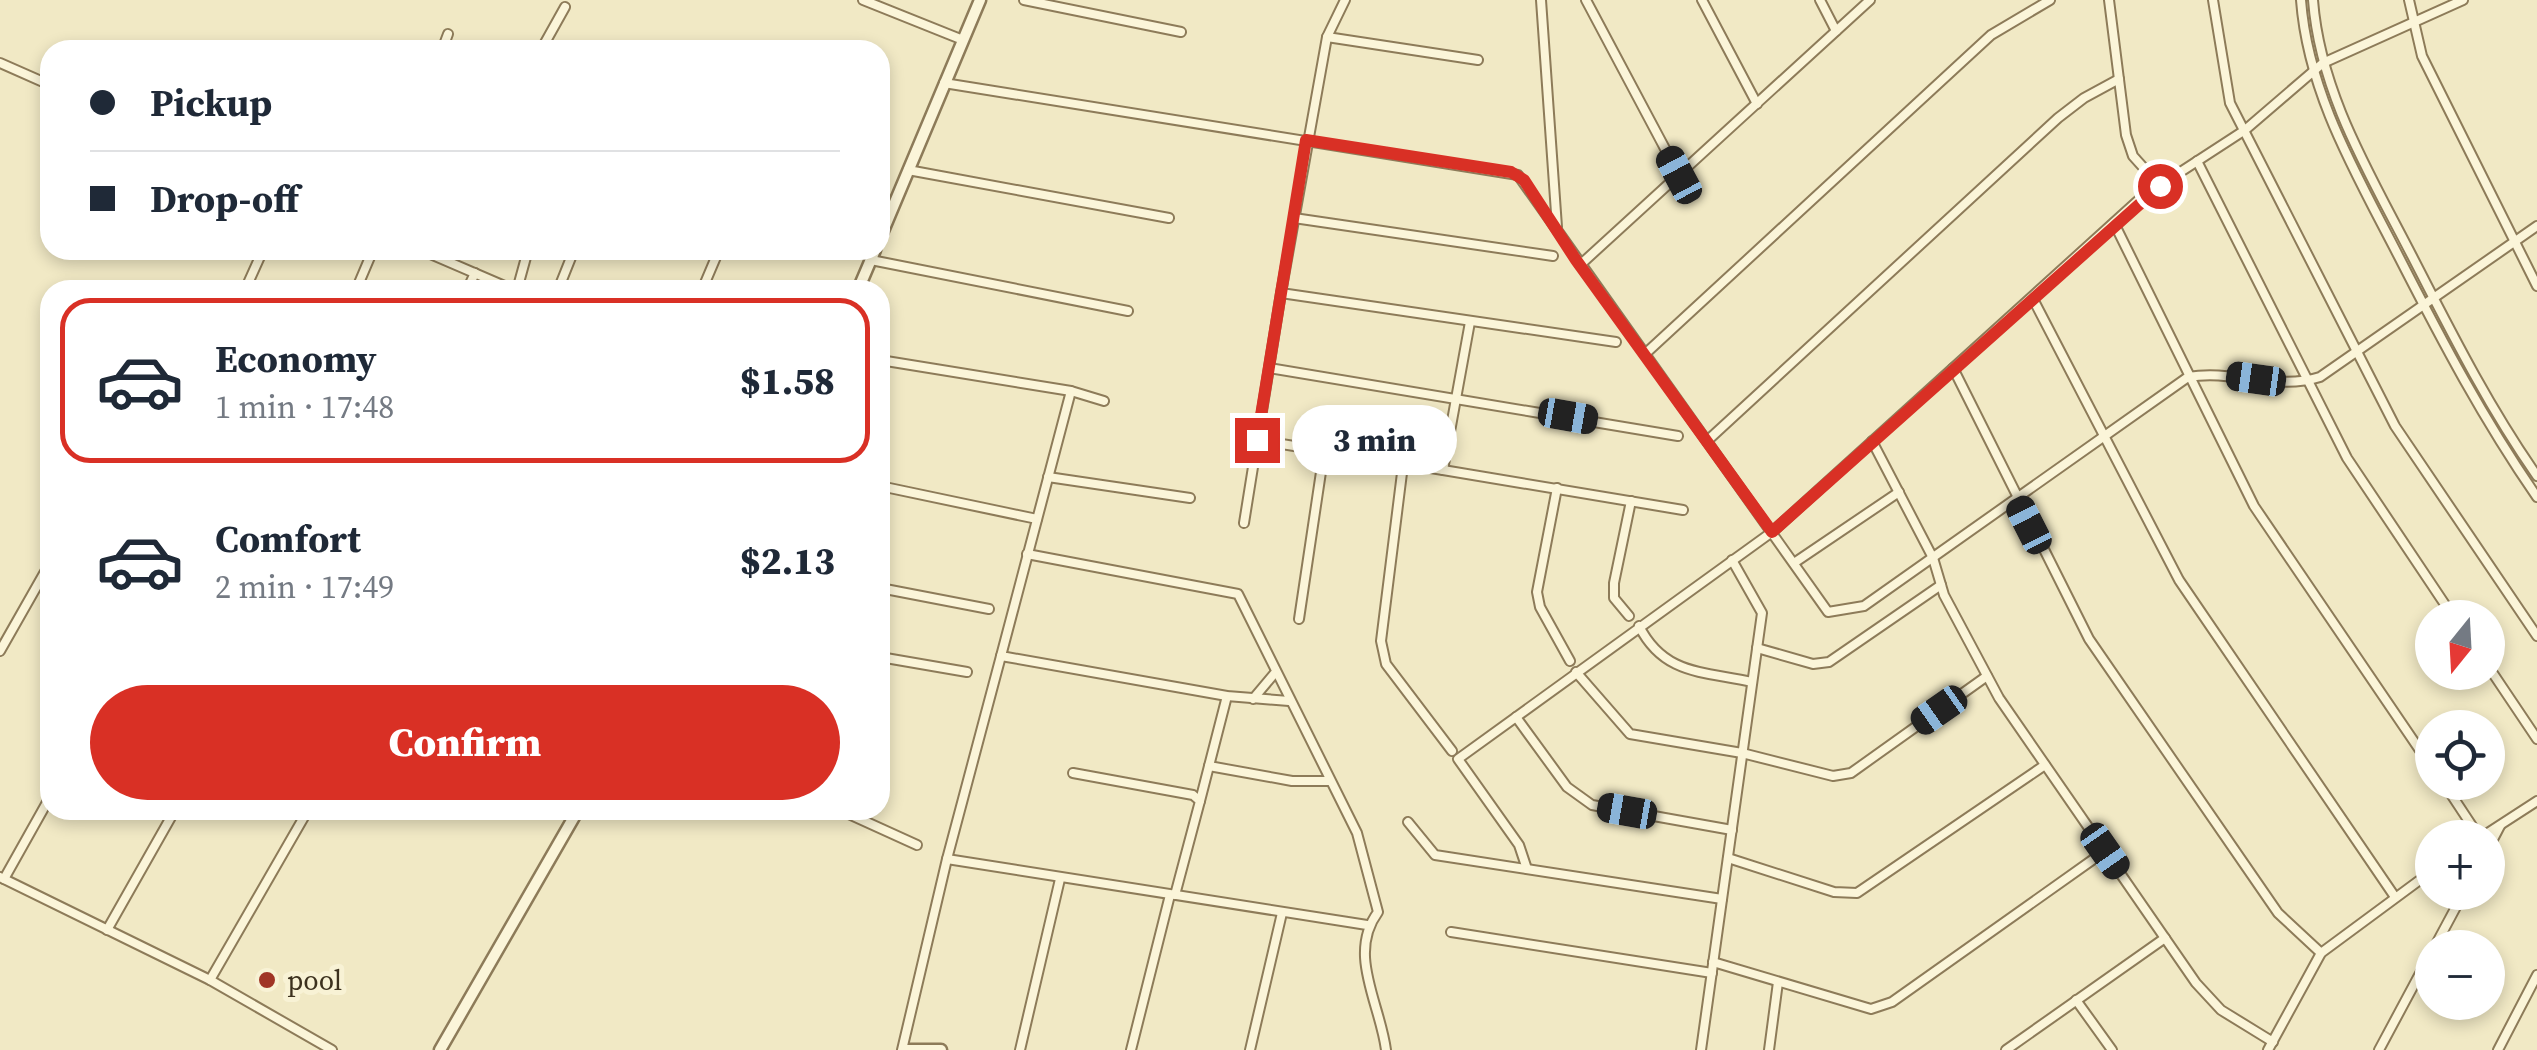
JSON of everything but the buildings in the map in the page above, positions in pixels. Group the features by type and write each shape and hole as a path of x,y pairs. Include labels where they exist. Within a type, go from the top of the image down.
{"street":[{"path":"863,0 962,40"},
{"path":"890,214 980,0"},
{"path":"1024,0 1181,32"},
{"path":"1244,523 1306,140 1327,38 1345,0"},
{"path":"1542,0 1558,232"},
{"path":"1586,0 1679,175"},
{"path":"1702,0 1756,104"},
{"path":"1820,0 1836,31"},
{"path":"1580,265 1870,0"},
{"path":"1645,354 1991,35 2050,0"},
{"path":"2109,0 2133,156 2160,186"},
{"path":"2214,0 2230,103 2416,463 2537,636"},
{"path":"2302,0 2312,72 2353,168 2482,418 2537,497"},
{"path":"2314,0 2322,63 2364,163 2492,412 2537,476"},
{"path":"2409,0 2422,56 2537,286"},
{"path":"1527,869 1519,845 1458,759 1772,532 2114,223 2160,186 2245,130 2322,63 2463,0"},
{"path":"547,40 565,7"},
{"path":"446,40 448,34"},
{"path":"1327,38 1478,60"},
{"path":"0,63 40,81"},
{"path":"1708,441 2058,118 2119,79"},
{"path":"944,83 1518,174 1828,612 1844,613 1864,606 2194,376 2224,374 2288,384 2307,381 2358,351 2537,226"},
{"path":"2197,161 2355,471 2442,600"},
{"path":"908,170 1168,218"},
{"path":"890,204 894,205"},
{"path":"1294,218 1553,256"},
{"path":"2114,223 2194,376 2254,506 2415,743"},
{"path":"890,259 1128,311"},
{"path":"444,260 492,280"},
{"path":"472,280 475,273"},
{"path":"1281,293 1616,342"},
{"path":"2032,297 2179,580 2395,897"},
{"path":"1443,470 1470,322"},
{"path":"890,362 1071,390 1104,401"},
{"path":"1269,368 1458,396 1678,436"},
{"path":"1953,368 2089,639 2278,913 2321,953"},
{"path":"941,1050 906,1046 946,859 1071,390"},
{"path":"1257,440 1683,510"},
{"path":"1872,441 1988,676 2165,938 2221,1010 2270,1046 2321,953 2415,883"},
{"path":"1300,618 1324,452"},
{"path":"1403,465 1382,641 1386,664 1452,752"},
{"path":"1048,477 1190,498"},
{"path":"890,488 1037,518"},
{"path":"1556,488 1537,592 1540,607 1570,661"},
{"path":"1794,563 1898,492"},
{"path":"1629,616 1614,598 1614,583 1631,502"},
{"path":"1027,554 1238,594 1274,674 1358,833 1378,912 1363,936"},
{"path":"1701,1050 1762,613 1732,560"},
{"path":"0,651 40,581"},
{"path":"1757,648 1813,664 1829,662 1941,586"},
{"path":"890,590 989,610"},
{"path":"1638,626 1650,648 1670,664 1752,682"},
{"path":"1002,656 1227,696 1289,701"},
{"path":"890,658 967,672"},
{"path":"1576,672 1592,696 1630,734 1742,753 1832,776 1851,772 1988,676"},
{"path":"1253,699 1274,674"},
{"path":"2504,690 2537,739"},
{"path":"1130,1050 1227,696"},
{"path":"1516,717 1567,787 1592,804 1732,830"},
{"path":"1728,858 1834,892 1857,894 2045,764"},
{"path":"1209,766 1292,781 1330,782"},
{"path":"1073,773 1193,794 1200,801"},
{"path":"2505,821 2537,802"},
{"path":"40,814 2,878 210,980 332,1050"},
{"path":"107,930 169,820"},
{"path":"210,980 302,820"},
{"path":"440,1050 572,820"},
{"path":"862,820 917,845"},
{"path":"1408,822 1435,855 1722,899"},
{"path":"1714,962 1871,1009 1892,1002 2105,851"},
{"path":"946,859 1367,926"},
{"path":"1020,1050 1060,879"},
{"path":"1250,1050 1282,913"},
{"path":"1354,924 1363,936 1386,1050"},
{"path":"1451,932 1712,973"},
{"path":"2006,1050 2165,938"},
{"path":"2498,1050 2537,975"},
{"path":"1769,1050 1778,982"},
{"path":"2379,1050 2415,983"},
{"path":"2076,1000 2112,1050"}],"place":[{"name":"pool","path":"267,980"}],"route":[{"path":"1257,440 1306,140 1518,174 1772,532 2142,197 2160,186"}]}
